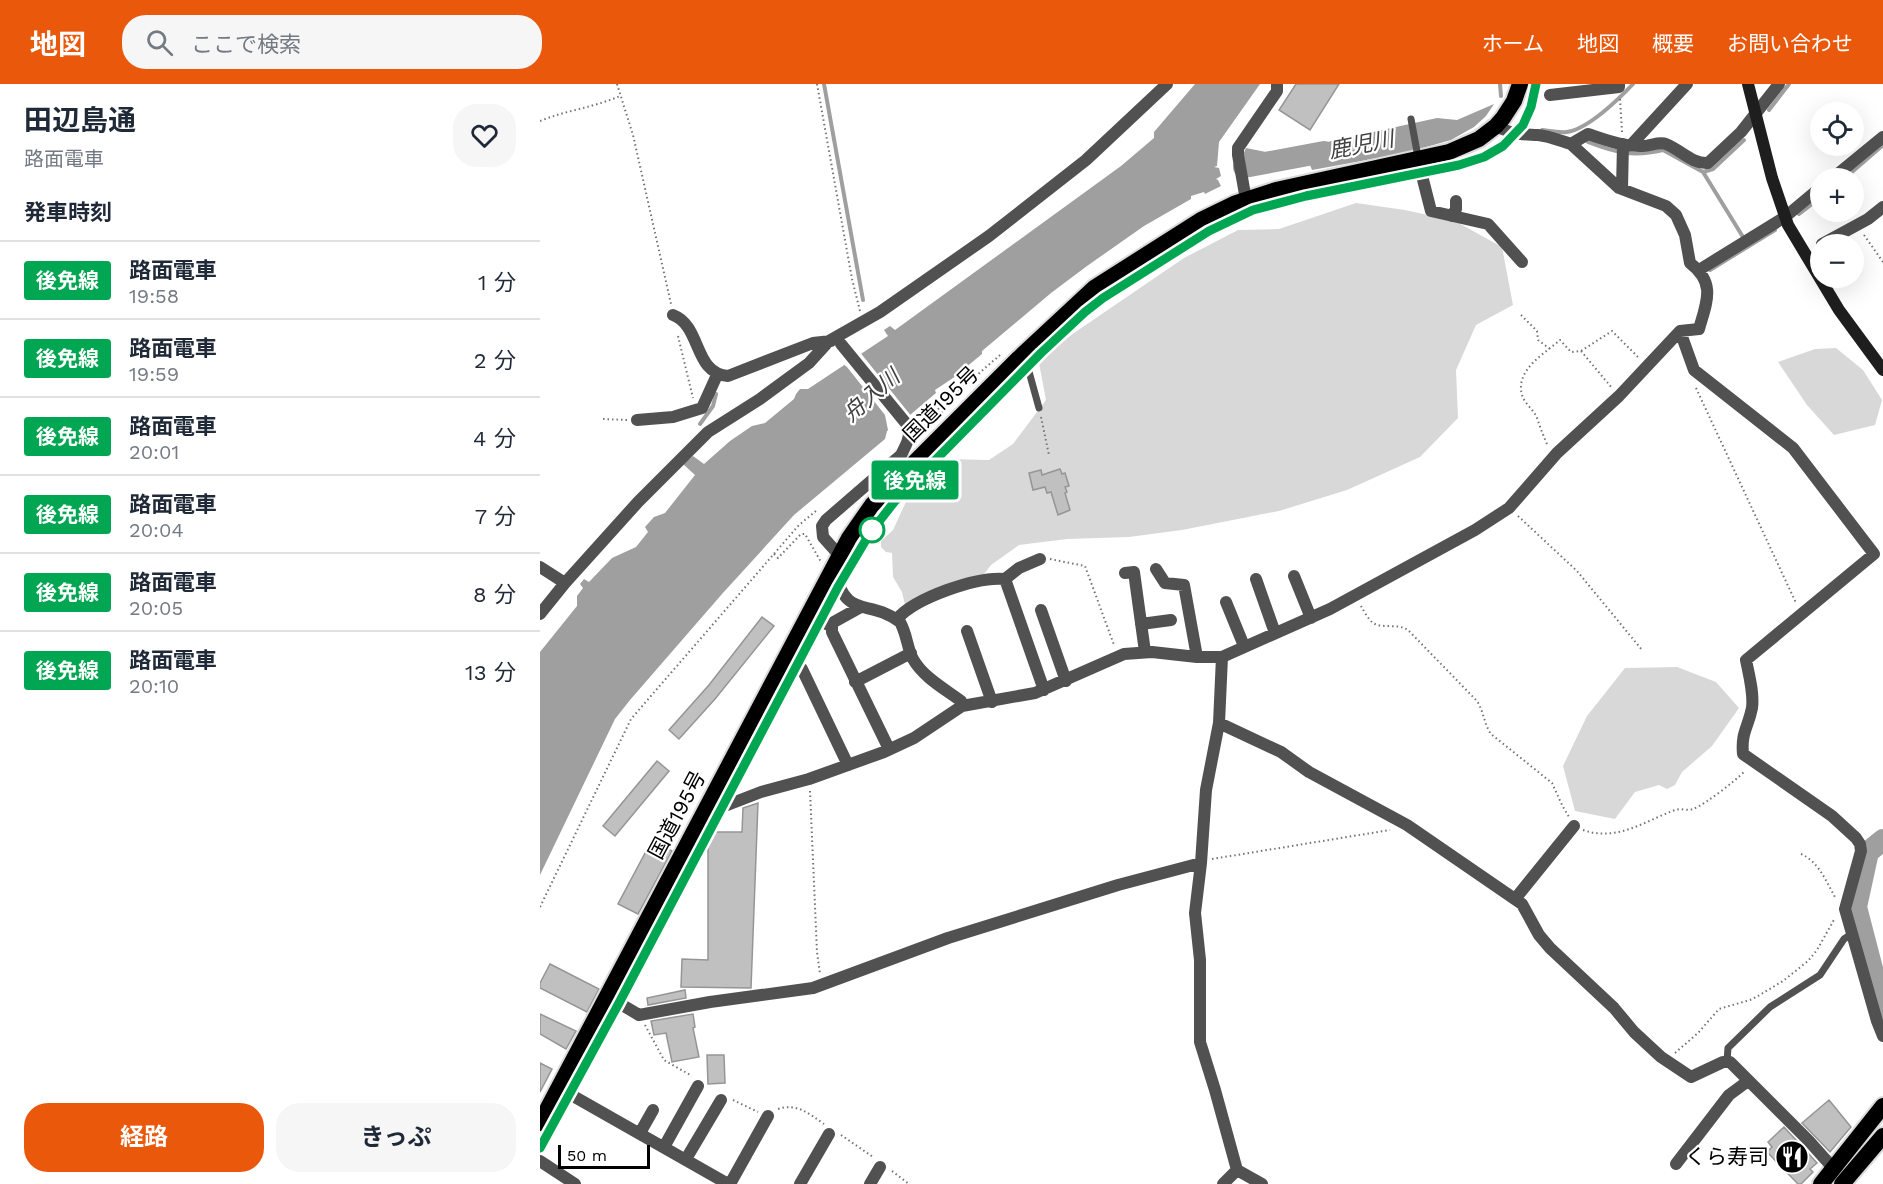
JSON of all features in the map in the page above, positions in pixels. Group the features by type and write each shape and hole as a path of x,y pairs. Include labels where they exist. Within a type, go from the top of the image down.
{"highway":[{"name":"国道195号","path":"540,1123 833,565 853,530 872,505 1019,358 1094,288 1201,220 1246,200 1418,153 1466,146 1496,126 1514,101 1520,84"},
{"path":"1838,1177 1883,1106"},
{"path":"1821,1184 1838,1177 1883,1136"}],"main road":[{"path":"1748,84 1754,115 1785,217 1839,310 1883,370"}],"street":[{"path":"540,614 638,502 708,432 760,399 862,321 880,312 944,269 1055,185 1103,145 1167,84"},
{"path":"1246,200 1238,148 1277,91 1276,84"},
{"path":"1550,94 1619,87 1619,84"},
{"path":"1622,189 1627,144 1687,84"},
{"path":"1571,144 1588,134 1643,146 1661,143 1699,163 1708,163 1728,147 1779,84"},
{"path":"704,814 761,792 809,779 889,749 914,738 962,706 992,702 1044,690 1118,656 1145,652 1222,657 1311,618 1354,596 1475,530 1509,508 1554,457 1619,396 1680,331 1698,329 1708,297 1707,286 1699,270 1690,263 1684,235 1676,214 1666,206 1622,189 1571,144 1539,135 1515,134 1496,126"},
{"path":"1845,168 1883,137"},
{"path":"1418,153 1431,211 1488,224 1522,262"},
{"path":"1699,270 1785,217 1810,196"},
{"path":"1452,216 1456,209 1456,201"},
{"path":"1841,234 1883,207"},
{"path":"1804,253 1810,250"},
{"path":"673,315 681,318 691,332 706,365 717,375 728,376 813,343 835,342"},
{"path":"1680,331 1694,370 1793,448 1874,554 1746,660 1752,705 1742,737 1743,754 1832,816 1860,844 1861,851 1845,909 1883,1036"},
{"path":"835,342 909,428 909,441 901,455 826,519 822,526 823,537 838,587 844,596 859,608"},
{"path":"637,420 672,417 702,408 717,375"},
{"path":"897,620 922,601 958,586 1005,579 1019,568 1040,559"},
{"path":"540,567 565,583"},
{"path":"1156,569 1166,583 1184,585 1197,657"},
{"path":"1125,573 1134,572 1145,652"},
{"path":"1294,576 1311,618"},
{"path":"1005,579 1044,690"},
{"path":"1256,579 1275,633"},
{"path":"540,603 565,583"},
{"path":"1226,602 1244,646"},
{"path":"889,749 832,632 832,623 859,608 873,609 897,620 903,627 911,653 923,672 961,701 962,706"},
{"path":"1041,610 1066,681"},
{"path":"808,616 831,626"},
{"path":"1141,624 1172,620"},
{"path":"967,631 992,702"},
{"path":"855,682 911,653"},
{"path":"1222,657 1219,723 1206,790 1195,913 1200,960 1200,1042 1237,1170 1262,1184"},
{"path":"785,659 802,669 848,765"},
{"path":"1219,723 1281,752 1309,772 1406,824 1522,904 1539,935 1550,948 1666,1061 1691,1077 1727,1061 1809,1141 1838,1177"},
{"path":"1515,900 1574,826"},
{"path":"607,996 639,1015 821,985 948,938 1118,885 1201,864"},
{"path":"1676,1164 1729,1095 1748,1081"},
{"path":"664,1147 698,1086"},
{"path":"559,1088 729,1184 768,1116"},
{"path":"686,1160 721,1100"},
{"path":"640,1133 653,1110"},
{"path":"800,1184 829,1134"},
{"path":"540,1161 575,1184"},
{"path":"870,1184 880,1167"},
{"path":"1223,1184 1237,1170"}],"lane":[{"path":"1411,119 1418,153"},
{"path":"1019,358 1028,368 1039,408"},
{"path":"1727,1061 1728,1048 1770,1007 1820,975 1844,939 1853,933"}],"path":[{"path":"617,84 633,135 693,398 688,402"},
{"path":"817,84 852,279 862,321"},
{"path":"540,121 562,112 598,106 621,96"},
{"path":"1621,106 1627,144"},
{"path":"1857,225 1883,262"},
{"path":"1521,315 1537,331 1538,340 1550,349"},
{"path":"1554,457 1539,428 1537,417 1522,396 1526,369 1560,340 1571,352 1581,351 1612,331 1647,366"},
{"path":"1581,351 1619,396"},
{"path":"1694,370 1694,384 1801,614"},
{"path":"1039,408 1049,455"},
{"path":"603,419 637,420"},
{"path":"540,908 632,719 799,525 825,504"},
{"path":"1509,508 1576,571 1642,650"},
{"path":"774,554 778,558 801,534 805,534 833,565"},
{"path":"1040,559 1085,566 1118,656"},
{"path":"1354,596 1371,622 1381,625 1397,625 1408,630 1469,692 1482,709 1487,729 1491,734 1552,783 1574,826 1590,832 1606,834 1626,832 1678,808 1692,810 1737,779 1754,761"},
{"path":"809,779 817,952 821,985"},
{"path":"1201,864 1206,861 1402,828 1406,824"},
{"path":"1666,1061 1698,1033 1719,1009 1758,996 1783,981 1808,961 1817,950 1836,915 1845,909 1810,858 1801,854"}],"shaded area":[{"path":"1356,203 1405,210 1455,221 1502,247 1513,305 1476,325 1456,370 1458,418 1420,457 1347,490 1279,511 1182,530 1129,537 1067,539 1019,545 991,565 981,578 905,605 902,592 893,577 892,553 886,552 881,547 881,541 893,530 910,493 938,464 945,459 989,460 1013,444 1046,400 1039,363 1071,335 1184,258 1238,230 1279,229"},
{"path":"1836,348 1863,370 1882,400 1875,425 1834,435 1807,405 1778,362 1815,349"},
{"path":"1677,667 1716,682 1739,708 1712,746 1682,772 1675,785 1667,789 1659,785 1635,792 1615,819 1575,811 1563,766 1587,716 1625,668"}],"water":[{"name":"舟入川","path":"1195,84 1260,84 1219,142 1217,166 1214,167 1219,168 1221,176 1216,179 1221,186 1205,194 1204,192 1191,196 1191,199 1144,226 1051,293 982,351 982,354 935,390 936,393 910,415 887,431 885,439 794,515 722,594 615,719 540,875 540,652 577,606 577,596 583,588 580,584 584,579 589,582 612,558 636,547 648,532 645,527 654,517 665,513 695,475 683,464 693,456 704,464 730,441 752,426 765,423 794,399 800,389 808,389 888,336 884,330 890,326 895,330 1121,166 1154,138 1154,132"},
{"path":"1494,104 1486,116 1474,127 1451,140 1405,153 1312,170 1306,155 1259,163 1261,174 1245,172 1242,157 1246,148 1266,152 1286,151 1437,118 1457,120"}],"pier":[{"path":"859,351 912,417 889,435 885,415 841,362"}],"building":[{"path":"1296,84 1339,84 1310,130 1279,110"},
{"path":"1060,469 1062,474 1065,473 1069,486 1065,487 1067,492 1065,493 1070,510 1058,515 1051,492 1047,493 1045,487 1033,490 1029,473 1041,470 1042,475"},
{"path":"762,617 774,626 715,699 679,739 669,730 709,685"},
{"path":"657,761 669,771 615,836 603,826"},
{"path":"758,803 751,988 681,987 682,959 708,960 708,848 714,832 742,832 743,808"},
{"path":"652,840 672,851 638,914 618,904"},
{"path":"550,964 599,989 587,1012 540,988 540,983"},
{"path":"685,990 686,998 648,1005 647,998"},
{"path":"540,1014 576,1031 566,1049 540,1034"},
{"path":"693,1014 695,1027 693,1028 699,1057 672,1062 666,1033 654,1035 651,1021"},
{"path":"707,1055 724,1055 725,1083 708,1084"},
{"path":"540,1063 552,1069 540,1092"},
{"path":"1829,1100 1851,1127 1830,1152 1802,1123"},
{"name":"くら寿司","path":"1784,1127 1817,1163 1810,1169 1813,1172 1801,1184 1798,1184 1767,1152 1772,1147 1768,1142"}],"waterway":[{"path":"824,84 863,300"},
{"path":"1500,84 1501,96"},
{"path":"1542,130 1558,132 1575,130 1612,105 1633,84"},
{"path":"1769,110 1789,84"},
{"path":"1588,142 1625,153 1663,150 1703,172 1713,169 1744,140"},
{"path":"1857,168 1883,145"},
{"name":"鹿児川","path":"1244,167 1324,152"},
{"path":"1703,172 1743,237"},
{"path":"1799,214 1810,206"},
{"path":"1710,270 1775,230"},
{"path":"700,424 713,406 716,394"},
{"path":"1883,840 1868,852 1856,907 1883,1011"}],"tram line":[{"path":"540,1148 838,587 870,533 907,488 1041,353 1103,298 1209,231 1253,210 1307,196 1459,165 1484,157 1503,145 1523,125 1531,107 1536,84"},
{"name":"後免線","path":"540,1148 838,587 870,533 907,488 1041,353 1103,298 1209,231 1253,210 1306,196 1459,165 1484,157 1503,146 1523,125 1531,107 1536,84"}],"place":[{"name":"くら寿司","path":"1792,1157"}]}
